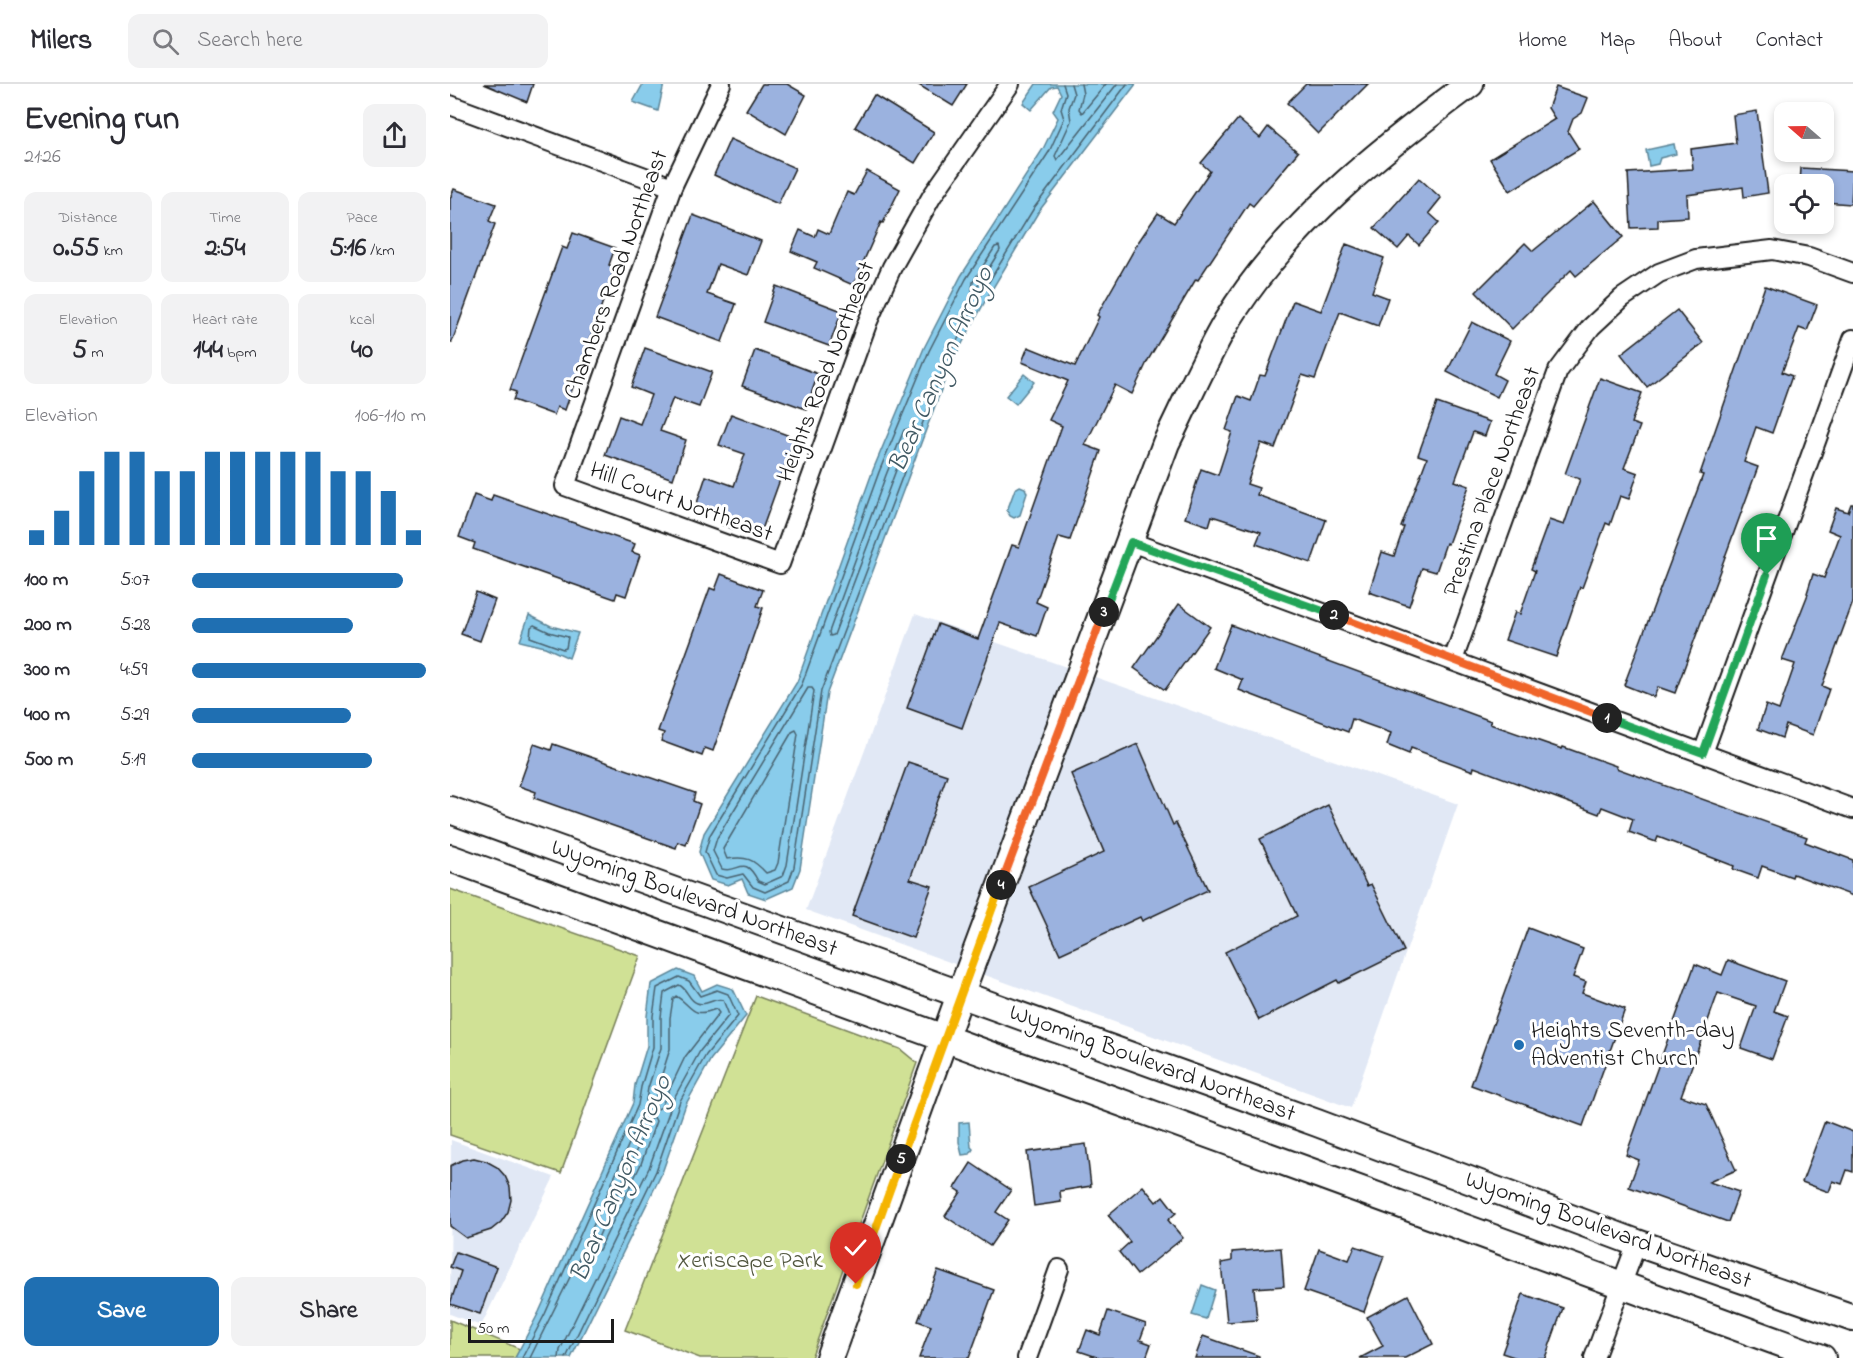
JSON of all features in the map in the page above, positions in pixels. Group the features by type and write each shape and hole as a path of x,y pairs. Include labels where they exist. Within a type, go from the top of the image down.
{"main road":[{"path":"829,1358 960,995 1131,542 1166,443 1196,381 1227,321 1276,254 1337,190 1416,124 1470,84"},
{"name":"Wyoming Boulevard Northeast","path":"450,810 1317,1123 1637,1243 1853,1318"},
{"name":"Wyoming Boulevard Northeast","path":"450,858 1822,1358"}],"street":[{"name":"Chambers Road Northeast","path":"565,486 672,187 721,84"},
{"name":"Heights Road Northeast","path":"780,564 868,321 892,267 932,196 1010,84"},
{"path":"450,105 672,187"},
{"name":"Prestina Place Northeast","path":"1453,660 1558,371 1591,327 1622,298 1659,273 1696,259 1772,249 1809,257 1853,273"},
{"path":"1703,753 1853,339"},
{"name":"Hill Court Northeast","path":"565,486 780,564"},
{"path":"1131,542 1853,809"},
{"path":"1594,1358 1637,1243"},
{"path":"1027,1358 1059,1269"}],"shaded area":[{"path":"915,614 1458,804 1351,1108 806,910"},
{"path":"451,1140 554,1177 481,1326 450,1314"}],"green space":[{"path":"450,889 640,956 561,1173 450,1135"},
{"name":"Xeriscape Park","path":"756,996 900,1049 917,1063 811,1358 700,1358 625,1330"},
{"path":"450,1320 520,1349 515,1358 450,1358"}],"water":[{"path":"643,84 664,84 658,111 633,102"},
{"name":"Bear Canyon Arroyo","path":"1036,84 1136,84 1039,211 988,296 950,366 827,693 800,869 793,887 766,899 748,893 742,879 728,885 711,880 699,852 704,833 797,682 873,470 924,348 961,276 1043,149 1058,118 1053,111 1061,94 1057,86 1051,87 1031,110 1023,103"},
{"path":"1674,144 1676,154 1660,158 1658,164 1649,166 1646,150"},
{"path":"1024,374 1034,382 1016,404 1006,396"},
{"path":"1020,486 1025,488 1027,493 1020,515 1014,518 1007,511 1015,489"},
{"path":"529,615 551,626 578,633 569,658 545,647 520,641"},
{"name":"Bear Canyon Arroyo","path":"678,970 694,976 702,991 717,984 733,989 746,1016 711,1059 686,1104 662,1173 571,1358 515,1358 539,1312 633,1103 635,1085 647,1046 647,1016 651,984"},
{"path":"969,1122 973,1149 970,1154 962,1155 959,1123"},
{"path":"1202,1285 1215,1290 1206,1319 1192,1315"}],"building":[{"path":"484,84 533,84 527,102"},
{"path":"762,84 787,84 806,95 786,134 746,110"},
{"path":"917,84 967,84 953,106"},
{"path":"1306,84 1368,84 1318,134 1287,103"},
{"path":"1556,87 1588,98 1582,113 1573,119 1568,132 1579,149 1510,191 1490,159 1555,119 1548,108"},
{"path":"874,95 934,132 915,163 855,127"},
{"path":"1757,111 1768,193 1744,197 1743,187 1687,195 1688,217 1658,219 1658,227 1631,228 1628,173 1693,169 1691,149 1736,143 1733,115"},
{"path":"1238,119 1260,138 1268,127 1298,152 1253,206 1249,203 1198,280 1196,279 1148,360 1132,394 1115,385 1085,445 1101,451 1070,540 1059,537 1036,602 1047,607 1037,636 1000,623 962,728 907,708 938,624 978,639 1012,545 1019,547 1062,426 1049,420 1068,381 1022,362 1028,347 1075,366 1099,317 1097,315 1139,241 1158,213 1174,223 1210,171 1201,163"},
{"path":"730,139 795,168 778,204 714,175"},
{"path":"1801,168 1853,171 1851,204 1834,203 1834,174 1801,174"},
{"path":"867,171 900,189 883,223 881,222 853,285 814,268 817,262 791,251 800,230 815,237 818,229 829,234 847,192 854,195"},
{"path":"1419,178 1441,198 1429,213 1439,222 1419,245 1409,236 1398,249 1374,228"},
{"path":"454,189 496,204 489,221 495,224 452,342 450,342 450,199"},
{"path":"1594,201 1623,237 1576,276 1571,270 1512,329 1476,292 1525,243 1533,251"},
{"path":"693,215 761,241 748,275 718,264 707,294 736,304 722,342 655,317"},
{"path":"573,233 615,248 609,265 615,267 565,410 557,407 554,415 513,400 516,392 510,390 562,247 567,249"},
{"path":"1346,244 1384,258 1372,292 1388,298 1378,326 1340,312 1315,379 1302,375 1275,448 1261,443 1247,484 1259,488 1257,495 1326,520 1311,563 1256,544 1261,532 1212,516 1209,526 1185,518 1201,469 1218,475 1232,432 1226,430 1238,396 1251,401 1260,375 1265,376 1293,301 1321,311"},
{"path":"776,286 842,311 829,346 763,322"},
{"path":"1765,286 1817,305 1807,331 1799,328 1782,372 1792,376 1772,433 1756,427 1744,462 1758,467 1675,693 1658,687 1654,697 1624,685 1703,475 1700,474"},
{"path":"1677,310 1703,343 1647,387 1621,354"},
{"path":"1472,322 1510,341 1494,374 1505,380 1497,397 1447,372"},
{"path":"645,348 712,372 699,407 673,398 660,431 686,440 673,479 605,455 619,416 640,424 651,395 631,387"},
{"path":"755,350 818,374 806,409 742,386"},
{"path":"1600,378 1642,393 1631,423 1640,426 1624,468 1638,473 1629,499 1620,496 1610,525 1606,523 1582,588 1580,587 1556,657 1505,640 1515,612 1520,614 1535,571 1531,569 1549,520 1564,525 1580,479 1565,474"},
{"path":"1437,403 1490,422 1485,436 1473,432 1455,481 1469,486 1448,544 1446,543 1436,572 1422,568 1409,606 1369,592 1382,552 1394,556 1404,527 1401,527 1427,458 1418,455"},
{"path":"731,414 795,438 759,538 720,524 723,516 696,506 706,476 734,486 745,454 719,445"},
{"path":"474,495 491,501 493,495 635,544 632,552 640,555 626,596 617,593 615,599 473,549 475,543 459,537"},
{"path":"1853,504 1853,602 1822,686 1829,689 1813,735 1786,725 1782,738 1758,729 1766,705 1779,710 1795,664 1782,660 1808,594 1813,574 1824,578 1840,535 1828,530 1836,508 1848,512"},
{"path":"721,574 763,590 757,606 763,608 713,751 705,748 702,756 661,741 664,733 658,731 710,588 715,590"},
{"path":"476,592 495,600 480,641 461,634"},
{"path":"1179,604 1210,627 1165,690 1134,668"},
{"path":"1231,625 1491,721 1490,724 1562,749 1563,747 1807,837 1805,842 1853,860 1853,896 1793,874 1792,877 1762,866 1758,878 1733,869 1734,866 1658,837 1656,842 1629,832 1633,819 1602,807 1599,814 1474,767 1473,771 1411,748 1409,754 1387,745 1391,733 1352,719 1348,732 1239,690 1243,680 1214,668"},
{"path":"534,744 551,750 553,744 695,793 693,801 700,804 686,845 678,842 676,848 534,798 536,792 519,786"},
{"path":"1138,744 1173,825 1176,823 1208,890 1142,921 1140,917 1060,954 1029,887 1104,852 1071,774"},
{"path":"908,762 947,775 910,879 932,886 913,938 852,916"},
{"path":"1328,805 1367,886 1371,884 1404,951 1339,983 1337,980 1259,1020 1225,952 1297,916 1260,839"},
{"path":"1528,928 1583,949 1573,977 1586,982 1582,993 1625,1009 1583,1126 1471,1085"},
{"path":"1728,960 1785,981 1774,1011 1788,1016 1772,1059 1741,1048 1756,1006 1718,993 1681,1096 1706,1104 1736,1170 1709,1182 1739,1192 1728,1222 1629,1187 1639,1160 1626,1155 1695,964 1722,975"},
{"path":"1825,1121 1853,1132 1853,1172 1847,1170 1842,1184 1833,1181 1829,1192 1802,1182"},
{"path":"1086,1144 1091,1186 1060,1191 1061,1202 1034,1206 1027,1152"},
{"path":"474,1158 497,1167 505,1176 510,1187 511,1200 508,1212 501,1222 491,1230 466,1238 450,1226 450,1166 462,1160"},
{"path":"971,1163 1011,1190 996,1212 1008,1220 990,1246 945,1216 961,1192 955,1188"},
{"path":"1143,1186 1156,1202 1163,1196 1176,1213 1168,1220 1183,1238 1137,1275 1119,1252 1130,1242 1108,1215"},
{"path":"1355,1246 1384,1256 1364,1312 1304,1291 1319,1249 1349,1260"},
{"path":"1281,1248 1284,1286 1254,1288 1257,1320 1227,1322 1221,1263 1232,1261 1232,1252"},
{"path":"456,1252 497,1267 480,1314 450,1304 461,1271 450,1267"},
{"path":"938,1270 994,1290 969,1358 919,1358 931,1326 918,1321"},
{"path":"1523,1294 1563,1308 1545,1358 1517,1358 1502,1353"},
{"path":"1408,1295 1433,1344 1405,1358 1360,1358 1383,1346 1367,1317"},
{"path":"1108,1311 1146,1324 1140,1340 1151,1344 1146,1358 1100,1358 1079,1351 1087,1330 1100,1335"},
{"path":"1203,1336 1259,1356 1259,1358 1195,1358"}],"place":[{"name":"Heights Seventh-day Adventist Church","path":"1519,1045"}],"route":[{"path":"856,1284 960,995 1131,542 1703,753 1767,575"}]}
